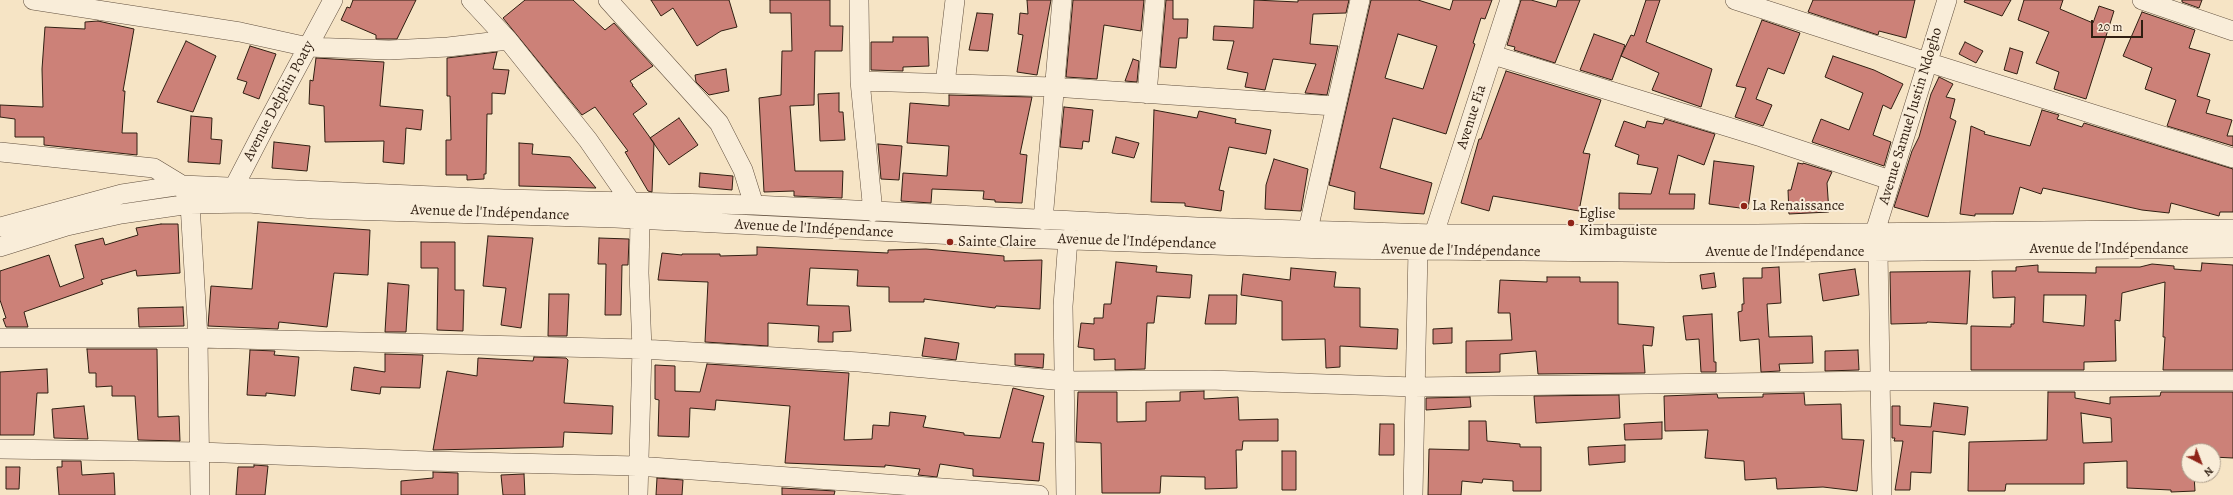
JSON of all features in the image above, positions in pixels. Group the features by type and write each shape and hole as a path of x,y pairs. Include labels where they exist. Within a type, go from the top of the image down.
{"street":[{"path":"33,0 240,32 308,46 389,50 448,47 508,40"},
{"name":"Avenue Delphin Poaty","path":"230,204 235,185 333,0"},
{"path":"471,0 508,40 588,140 631,202"},
{"path":"608,0 719,123 743,170 754,205"},
{"path":"860,0 860,81 873,212"},
{"path":"944,84 955,0"},
{"path":"1043,220 1053,87 1062,0"},
{"path":"1147,94 1155,0"},
{"path":"1308,230 1334,106 1360,0"},
{"name":"Avenue Fia","path":"1434,234 1510,0"},
{"path":"1735,0 2233,158"},
{"name":"Avenue Samuel Justin Ndogho","path":"1875,232 1947,0"},
{"path":"2142,0 2233,31"},
{"path":"1493,55 1738,130 1890,180"},
{"path":"860,81 1053,87 1334,106"},
{"path":"0,152 154,168 182,185 190,204 198,338 200,495"},
{"name":"Avenue de l'Indépendance","path":"0,227 122,194 182,185 235,185 503,199 754,205 1043,220 1434,234 1756,234 2233,229"},
{"name":"Avenue de l'Indépendance","path":"0,247 67,226 121,214 190,204 249,203 314,209 640,219 794,228 1326,249 1418,249 1578,253 1878,252 2233,248"},
{"path":"638,495 637,466 642,349 639,273 640,219"},
{"path":"1066,495 1063,306 1068,239"},
{"path":"1413,495 1418,249"},
{"path":"1878,252 1882,495"},
{"path":"0,338 198,338 642,349 859,362 1065,381 1209,380 1414,387 1881,381 2233,381"},
{"path":"0,450 200,452 428,461 637,466 1039,495"}],"building":[{"path":"353,0 416,0 397,39 376,39 376,35 341,20 347,7 350,8"},
{"path":"525,0 573,0 605,30 614,23 653,66 630,81 633,85 632,86 647,104 633,114 654,143 652,192 648,191 625,152 628,151 595,107 582,115 503,18"},
{"path":"651,0 729,0 737,27 721,31 697,46 673,8 661,16"},
{"path":"770,0 830,0 830,26 843,26 842,51 815,51 814,105 790,106 795,171 843,171 842,198 794,196 794,191 764,192 759,98 781,95 782,51 792,51 791,13 770,13"},
{"path":"1027,0 1051,0 1037,75 1017,72 1023,35 1018,34 1020,13 1028,14"},
{"path":"1073,0 1144,0 1141,31 1104,25 1097,79 1066,77"},
{"path":"1166,0 1173,0 1173,19 1188,19 1187,38 1179,38 1176,68 1160,67"},
{"path":"1254,0 1298,2 1298,0 1349,0 1346,13 1313,14 1310,44 1338,46 1327,95 1305,93 1316,64 1273,59 1265,90 1245,87 1248,73 1227,69 1234,41 1213,40 1214,26 1253,28"},
{"path":"1371,0 1418,0 1450,10 1453,0 1492,0 1485,19 1481,18 1473,43 1475,44 1446,134 1393,118 1380,168 1432,183 1424,214 1354,209 1355,192 1329,185","holes":["1398,34 1437,46 1423,89 1385,78"]},
{"path":"1521,0 1531,0 1556,7 1558,0 1580,0 1555,63 1514,50 1515,47 1507,45"},
{"path":"1646,0 1660,0 1646,42 1712,69 1701,107 1652,90 1659,73 1621,56 1631,35 1634,36"},
{"path":"1813,0 1915,0 1906,38 1879,31 1878,35 1808,12"},
{"path":"1965,0 2011,0 2002,16 1964,2"},
{"path":"2024,0 2063,0 2060,9 2093,23 2099,6 2114,11 2086,99 2054,89 2059,72 2036,63 2049,32 2018,20"},
{"path":"2182,0 2202,0 2199,8 2182,2"},
{"path":"2142,12 2195,30 2189,48 2210,54 2197,96 2210,100 2206,113 2232,120 2227,136 2233,136 2233,146 2167,126 2176,100 2145,89 2152,68 2123,56"},
{"path":"977,13 993,14 988,51 969,50"},
{"path":"1762,20 1800,33 1784,74 1768,68 1756,99 1772,105 1763,126 1735,117 1746,88 1736,86"},
{"path":"98,21 134,29 123,91 125,91 122,133 137,133 137,155 44,145 44,137 15,137 15,119 0,117 0,105 43,107 42,69 45,27 85,29 85,22"},
{"path":"1594,34 1625,45 1612,80 1580,70"},
{"path":"893,37 928,37 929,66 903,67 903,71 871,70 871,42 893,42"},
{"path":"186,41 216,56 193,112 157,102"},
{"path":"1965,42 1983,51 1976,63 1959,54"},
{"path":"250,46 276,54 259,99 243,93 247,82 237,79"},
{"path":"2010,48 2023,52 2017,74 2004,70"},
{"path":"497,52 493,69 509,70 505,94 492,93 492,114 487,114 486,174 484,174 484,179 467,180 467,175 446,175 446,140 451,140 450,96 447,96 447,58"},
{"path":"1833,56 1874,70 1903,84 1891,109 1883,105 1873,135 1891,142 1884,166 1812,142 1821,119 1849,130 1863,93 1825,77"},
{"path":"316,58 384,62 380,106 423,110 421,130 406,128 404,164 383,162 384,141 325,142 324,106 309,104 310,80 313,81"},
{"path":"1133,59 1139,61 1137,82 1125,81"},
{"path":"726,69 729,91 709,95 696,82 695,75"},
{"path":"1506,71 1601,100 1583,153 1590,154 1579,211 1493,196 1489,211 1461,203 1479,139 1481,139"},
{"path":"1939,77 1953,84 1946,97 1955,99 1950,118 1956,121 1928,217 1894,207 1912,151 1919,137 1931,94"},
{"path":"839,93 839,112 843,112 845,140 820,141 818,94"},
{"path":"949,95 1032,97 1020,154 1027,155 1022,203 995,202 995,200 983,199 984,191 932,189 931,203 901,201 903,173 947,176 949,146 907,143 910,103 949,106"},
{"path":"1064,107 1093,110 1089,142 1083,141 1082,149 1060,147"},
{"path":"1154,110 1197,118 1199,111 1236,119 1235,123 1271,130 1266,154 1229,147 1219,190 1224,191 1221,211 1185,206 1185,203 1151,202"},
{"path":"2042,110 2059,115 2057,119 2082,127 2084,123 2233,169 2233,212 2220,212 2219,216 2171,203 2169,213 2142,210 2043,188 2041,194 2020,187 2013,214 1975,214 1975,216 1960,214 1971,126 1985,132 1984,134 2030,146"},
{"path":"191,116 212,118 211,139 222,140 220,164 188,162"},
{"path":"679,118 698,145 669,165 650,138"},
{"path":"1665,119 1715,134 1704,165 1678,155 1669,194 1695,194 1694,209 1619,209 1619,193 1651,194 1658,168 1637,164 1639,155 1615,146 1624,121 1645,128 1647,121 1663,124"},
{"path":"1116,137 1139,143 1134,158 1112,153"},
{"path":"274,142 310,146 307,171 272,168"},
{"path":"519,143 533,144 532,154 570,157 596,188 519,186"},
{"path":"878,144 902,146 899,180 881,179"},
{"path":"1274,159 1308,169 1301,211 1265,209 1266,185"},
{"path":"1714,161 1754,166 1748,209 1709,204"},
{"path":"1798,163 1803,163 1832,172 1827,183 1829,212 1789,214 1788,190 1791,190"},
{"path":"700,173 733,176 732,190 699,187"},
{"path":"258,222 370,230 368,275 334,273 327,327 279,322 278,329 208,326 211,286 252,289"},
{"path":"161,224 178,224 180,273 137,276 136,270 101,280 103,284 24,312 28,327 6,327 3,319 6,318 0,300 0,271 49,255 60,287 84,278 75,245 103,238 105,245 138,235 136,228"},
{"path":"488,236 533,238 521,328 501,325 506,288 483,286"},
{"path":"599,238 629,239 628,265 622,265 621,315 605,315 606,264 598,264"},
{"path":"421,242 455,242 455,290 464,290 463,331 437,330 438,268 421,268"},
{"path":"757,247 888,253 888,250 926,249 1004,256 1004,261 1042,260 1040,309 996,306 995,308 924,299 924,302 889,302 889,287 857,286 858,270 810,268 807,305 849,306 851,331 833,332 833,342 818,342 819,326 768,323 768,346 705,342 708,282 658,280 662,253 682,255 720,254 720,256 757,255"},
{"path":"1116,262 1157,266 1156,272 1192,275 1190,298 1157,296 1154,323 1147,323 1145,369 1115,370 1115,359 1094,360 1094,349 1078,347 1081,323 1094,324 1094,318 1103,318 1104,304 1111,304"},
{"path":"2202,263 2233,265 2233,370 2163,370 2165,337 2163,337 2165,282 2122,293 2120,321 2115,320 2116,361 2084,362 2084,370 1971,370 1971,326 2011,327 2011,324 2014,324 2015,297 1993,298 1992,271 2016,271 2016,267 2038,265 2038,272 2096,273 2096,267 2140,267 2152,264 2174,266 2174,269 2201,271","holes":["2044,295 2086,295 2084,326 2043,322"]},
{"path":"1779,267 1781,303 1767,304 1769,337 1812,336 1813,363 1779,364 1780,371 1761,372 1759,339 1740,341 1738,312 1742,311 1742,304 1744,304 1743,278 1762,278 1762,268"},
{"path":"1291,268 1336,272 1334,287 1360,288 1360,327 1398,329 1397,349 1340,346 1340,367 1326,368 1325,339 1282,340 1282,301 1241,295 1243,274 1290,280"},
{"path":"1855,269 1859,295 1823,301 1819,274"},
{"path":"1970,271 1967,324 1927,322 1891,324 1890,272"},
{"path":"1714,273 1716,287 1702,289 1700,275"},
{"path":"1547,277 1580,277 1580,282 1618,282 1618,324 1654,327 1652,346 1643,345 1645,373 1538,374 1536,351 1500,354 1500,372 1466,373 1466,341 1512,340 1510,313 1498,313 1500,280 1547,282"},
{"path":"388,283 409,285 406,332 385,332"},
{"path":"549,294 569,294 567,336 548,336"},
{"path":"1209,295 1237,295 1236,324 1205,324"},
{"path":"183,307 184,326 139,327 138,308"},
{"path":"1712,314 1714,362 1716,362 1716,372 1701,372 1699,339 1686,340 1683,316"},
{"path":"1452,328 1452,343 1433,344 1433,329"},
{"path":"925,338 959,343 956,360 922,356"},
{"path":"87,349 157,349 158,417 179,416 180,441 138,440 135,396 112,396 112,386 96,387 96,373 89,373"},
{"path":"250,350 275,351 274,355 299,357 295,396 266,393 266,396 247,395"},
{"path":"1858,350 1859,370 1825,371 1825,351"},
{"path":"385,354 423,355 420,388 381,387 380,394 351,390 354,367 385,372"},
{"path":"1015,354 1044,354 1043,368 1015,365"},
{"path":"534,357 566,358 568,360 564,403 613,406 612,434 564,432 563,447 433,450 447,371 477,376 478,358 533,361"},
{"path":"707,364 849,373 844,440 872,439 873,425 889,426 890,412 926,416 923,427 964,433 964,435 1000,438 1013,388 1044,396 1032,442 1044,443 1039,481 973,476 973,469 940,464 937,477 918,475 920,469 885,465 885,467 785,463 790,406 716,400 715,410 690,408 689,437 658,436 659,400 655,399 655,365 675,366 675,391 700,392"},
{"path":"47,369 48,393 37,393 34,435 0,435 0,372"},
{"path":"1204,391 1204,399 1238,397 1239,420 1278,419 1278,441 1243,441 1242,450 1236,450 1237,488 1205,489 1205,477 1161,476 1160,493 1102,493 1101,443 1076,442 1078,392 1117,392 1117,422 1146,421 1146,402 1180,401 1180,392"},
{"path":"2048,392 2075,392 2075,398 2110,404 2110,397 2160,396 2161,392 2233,392 2233,458 2221,457 2221,443 2181,443 2181,483 2194,483 2195,491 2171,492 2171,490 2127,488 2127,461 2084,463 2084,484 2006,484 2005,491 1968,491 1969,442 2047,440","holes":["2081,413 2111,418 2112,442 2083,443"]},
{"path":"1804,393 1805,405 1841,404 1842,439 1864,440 1857,491 1823,487 1777,489 1776,478 1745,480 1744,461 1705,458 1708,430 1665,431 1664,396 1717,394 1718,398 1763,397 1763,394"},
{"path":"1619,395 1620,418 1536,423 1534,396"},
{"path":"1470,397 1471,407 1426,410 1426,398"},
{"path":"1934,403 1968,407 1965,435 1933,431 1931,473 1911,472 1910,490 1895,490 1903,441 1894,441 1895,438 1892,438 1892,406 1900,406 1900,425 1931,427"},
{"path":"84,406 88,439 54,438 52,409"},
{"path":"1469,421 1486,421 1487,441 1520,444 1520,447 1541,447 1541,491 1513,491 1513,481 1483,479 1482,483 1462,481 1461,495 1428,495 1429,449 1469,450"},
{"path":"1662,422 1662,439 1625,440 1624,424"},
{"path":"1380,424 1394,424 1394,455 1379,455"},
{"path":"1625,445 1625,462 1589,465 1588,447"},
{"path":"1282,451 1296,451 1296,490 1282,490"},
{"path":"62,461 81,461 82,475 114,473 115,495 59,495 57,467 62,467"},
{"path":"254,465 268,466 265,495 236,495 238,467 254,467"},
{"path":"6,467 20,467 19,489 6,489"},
{"path":"433,472 458,473 458,495 401,495 401,481 433,478"},
{"path":"524,474 525,495 503,495 501,475"},
{"path":"657,478 683,480 682,495 656,495"},
{"path":"782,488 835,491 834,495 782,495"}],"place":[{"name":"La Renaissance","path":"1744,206"},
{"name":"Eglise Kimbaguiste","path":"1571,223"},
{"name":"Sainte Claire","path":"950,242"}]}
